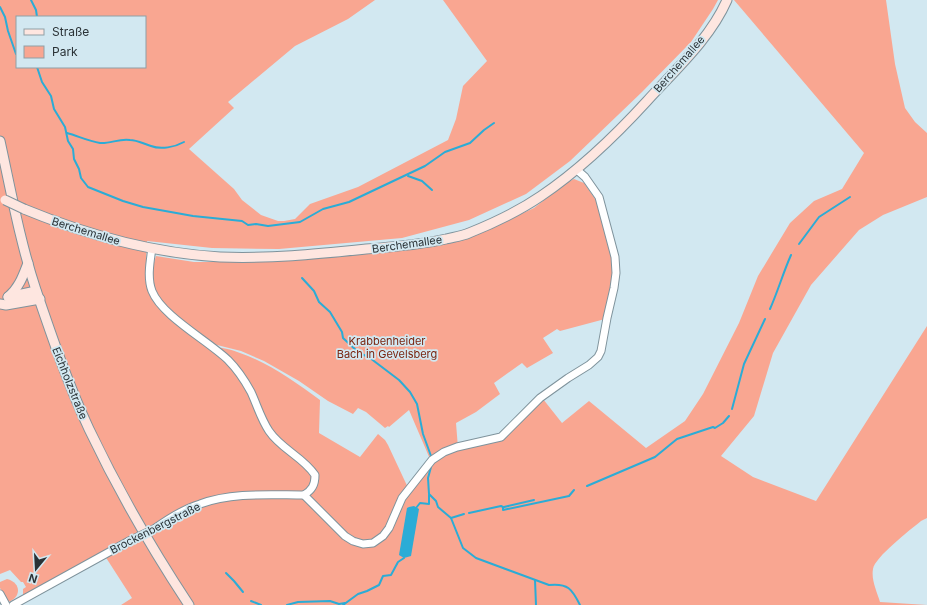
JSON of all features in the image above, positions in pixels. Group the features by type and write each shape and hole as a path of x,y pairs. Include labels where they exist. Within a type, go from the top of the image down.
{"street":[{"name":"Berchemallee","path":"2,199 89,234 129,244 198,255 261,257 309,254 420,244 467,234 511,214 540,197 577,170 624,125 701,42 723,9 727,0"},
{"name":"Eichholzstraße","path":"0,141 28,263 59,355 89,428 129,507 189,605"},
{"path":"152,248 149,280 152,291 157,300 166,312 227,360 236,369 250,392 270,432 307,465 315,475 314,486 310,492 304,495 353,541 362,544 373,543 384,536 402,498 432,460 444,452 457,447 501,437 540,398 589,365 598,357 601,351 614,288 616,273 615,256 599,196 585,177 577,170"},
{"path":"4,298 14,292 28,263"},
{"path":"4,298 38,295"},
{"path":"0,304 6,305 38,295"},
{"name":"Brockenbergstraße","path":"13,605 129,541 154,529 170,518 199,504 216,499 250,496 304,495"},
{"path":"0,594 6,605"}],"green space":[{"name":"Krabbenheider Bach in Gevelsberg","path":"0,0 375,0 348,19 295,46 228,102 234,108 189,149 234,189 242,200 261,215 278,221 284,221 295,219 310,204 358,187 448,140 456,119 463,86 487,61 443,0 718,0 691,42 642,92 570,161 526,194 469,220 402,238 279,249 212,248 147,241 145,281 152,286 152,269 156,256 194,262 258,262 334,257 422,248 471,237 534,208 566,183 574,179 584,183 600,206 611,243 615,273 605,319 560,331 557,329 543,338 553,353 527,368 522,363 494,383 500,394 476,412 456,423 458,448 501,438 543,399 562,423 589,401 646,448 685,421 703,394 739,323 758,276 790,223 814,201 842,189 864,153 734,0 886,0 895,64 905,108 915,122 927,133 927,197 883,215 859,230 811,285 773,353 754,416 721,456 753,477 816,501 927,326 927,518 921,521 886,551 875,564 873,569 873,577 880,602 927,605 121,605 132,598 103,553 23,597 23,589 26,587 23,582 21,582 10,570 0,574","holes":["213,344 241,351 264,361 299,381 328,401 353,414 358,408 366,412 385,428 388,426 389,427 409,410 430,459 433,455 434,460 410,492 388,445 378,434 360,457 319,433 320,400 261,362 237,352 212,346"]},
{"path":"7,579 15,584 18,590 15,597 8,602 0,588 0,582"}],"water":[{"path":"414,506 419,509 411,556 404,558 399,555 407,508"}],"waterway":[{"path":"31,0 36,10 37,16"},
{"path":"0,7 5,17 16,54"},
{"path":"37,68 42,82 51,96 54,109 65,127 68,141 73,149 74,159 79,169 81,178 88,187 143,207 193,216 242,221 248,225 256,224 268,226 300,222 323,209 349,202 425,166 445,152 470,143 494,123"},
{"path":"67,133 100,143 126,140 159,148 172,147 184,142"},
{"path":"408,176 422,181 432,190"},
{"path":"799,244 819,217 850,197"},
{"path":"770,309 791,255"},
{"path":"302,278 314,291 319,302 330,312 342,332 343,338 358,352 370,358 399,380 410,392 417,404 423,434 431,456"},
{"path":"732,409 744,364 765,319"},
{"path":"587,486 655,457 677,439 713,427 715,428 723,423 729,416"},
{"path":"431,467 428,478 429,494 436,501 438,507 451,518 463,548 476,558 549,585 565,586 572,591 580,605"},
{"path":"469,513 501,506 503,507 503,510 569,496 574,490"},
{"path":"416,508 420,503 429,504 429,495"},
{"path":"504,507 534,500"},
{"path":"451,518 464,514"},
{"path":"343,605 358,594 379,585 383,576 391,575 398,562 404,558"},
{"path":"226,573 243,592"},
{"path":"535,580 536,605"},
{"path":"251,601 261,605"},
{"path":"287,605 298,602 330,601 339,604 345,603"}]}
